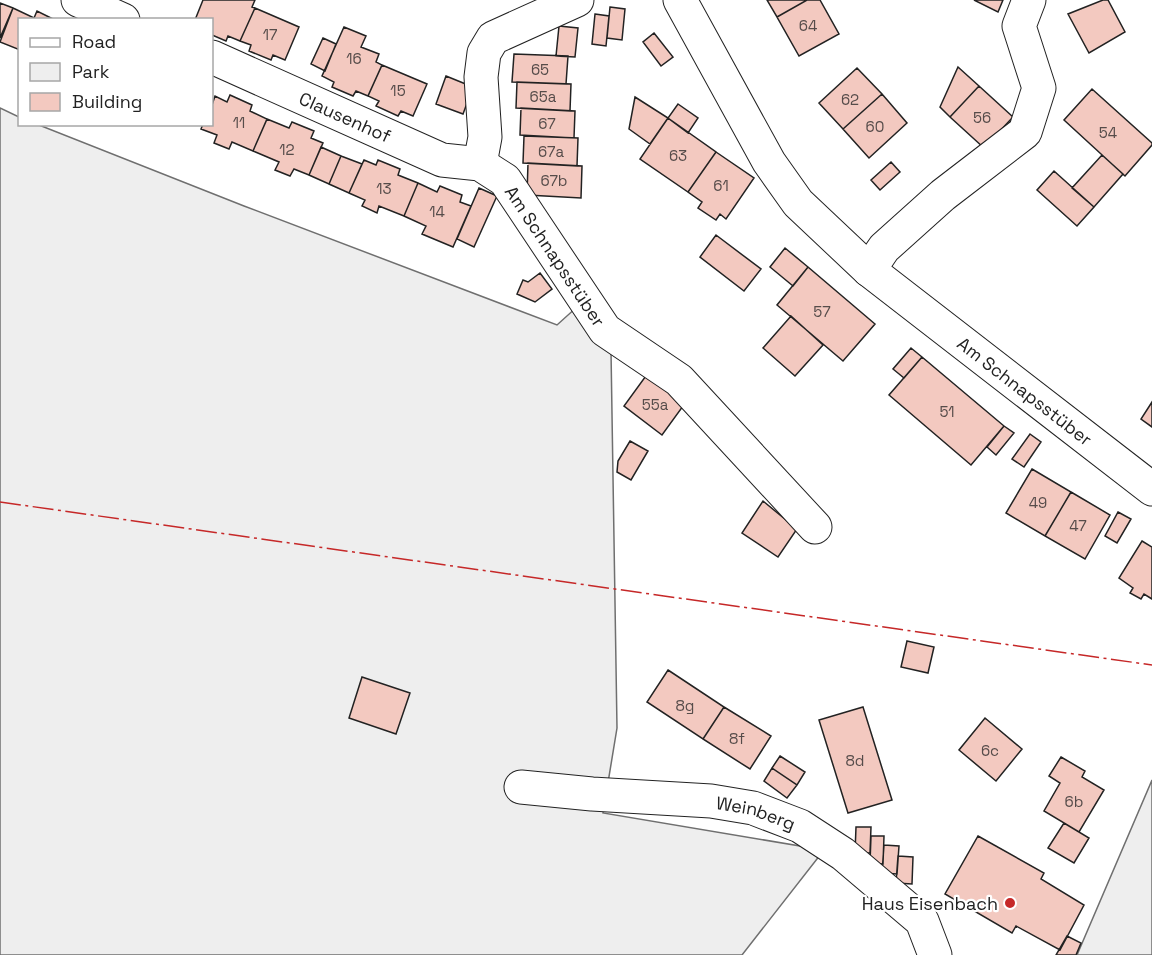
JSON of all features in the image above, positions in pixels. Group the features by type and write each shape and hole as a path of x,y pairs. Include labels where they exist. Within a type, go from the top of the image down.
{"street":[{"path":"78,0 118,18"},
{"path":"480,164 485,137 481,77 484,53 493,38 577,0"},
{"name":"Am Schnapsstüber","path":"680,0 769,162 798,203 869,270 1152,489"},
{"path":"869,270 884,248 943,195 1025,132 1039,87 1019,26 1029,0"},
{"name":"Clausenhof","path":"213,57 442,160 480,164"},
{"name":"Am Schnapsstüber","path":"480,164 505,180 605,330 678,380 815,527"},
{"name":"Weinberg","path":"521,787 711,801 753,808 800,826 843,854 922,921 935,955"}],"green space":[{"path":"0,108 18,117 18,126 42,126 557,325 578,306 611,351 617,728 603,813 824,850 742,955 0,955"},
{"path":"1152,780 1152,955 1077,955"}],"building":[{"path":"203,0 255,0 252,7 255,8 240,41 228,36 226,41 213,35 213,18 196,18"},
{"path":"767,0 807,0 777,17"},
{"path":"807,0 820,0 839,34 799,56 777,17"},
{"path":"974,0 1003,0 998,12"},
{"path":"1108,0 1125,32 1089,53 1068,14"},
{"path":"0,3 13,8 0,38"},
{"path":"610,7 625,9 622,40 607,38"},
{"path":"13,8 34,18 18,18 18,49 0,42"},
{"path":"255,8 299,27 285,60 273,55 271,60 249,51 251,45 240,41"},
{"path":"37,11 51,18 34,18"},
{"path":"595,14 609,16 606,46 592,44"},
{"path":"559,26 578,28 575,57 556,56"},
{"path":"344,27 366,36 361,47 379,54 376,62 382,65 368,96 356,91 353,96 332,87 334,82 322,76"},
{"path":"654,33 673,57 661,66 643,42"},
{"path":"323,38 336,44 325,71 311,64"},
{"path":"514,54 568,56 566,84 512,82"},
{"path":"382,65 427,84 413,116 401,111 398,116 376,106 379,101 368,96"},
{"path":"958,67 979,86 950,117 940,107"},
{"path":"857,68 882,94 843,129 819,103"},
{"path":"446,76 473,87 463,114 436,104"},
{"path":"517,82 571,84 570,111 516,108"},
{"path":"979,86 1013,117 984,148 950,117"},
{"path":"1092,89 1152,143 1125,176 1064,120"},
{"path":"882,94 907,123 869,158 843,129"},
{"path":"230,95 252,105 250,111 267,119 253,151 232,142 229,149 214,143 217,135 201,129 202,126 213,126 215,96 227,102"},
{"path":"635,97 668,118 650,144 629,129"},
{"path":"678,104 698,118 688,133 668,118"},
{"path":"521,108 575,111 574,138 520,135"},
{"path":"668,118 716,152 688,192 640,159"},
{"path":"267,119 289,128 292,122 314,131 311,138 323,143 309,175 294,169 290,176 275,170 279,162 253,151"},
{"path":"524,136 578,138 577,166 523,163"},
{"path":"321,147 341,156 329,184 309,175"},
{"path":"716,152 754,178 726,219 720,214 716,220 698,208 702,202 688,192"},
{"path":"1102,155 1123,174 1094,207 1072,188"},
{"path":"341,156 362,164 349,193 329,184"},
{"path":"364,160 376,165 378,160 400,169 398,175 418,183 404,216 379,206 377,213 362,206 365,200 349,193"},
{"path":"891,162 900,172 880,190 871,180"},
{"path":"528,163 582,166 581,198 527,195"},
{"path":"1054,171 1094,207 1077,226 1037,190"},
{"path":"418,183 437,192 440,186 462,195 460,202 471,206 453,247 422,234 426,226 404,216"},
{"path":"479,188 497,196 474,247 457,239"},
{"path":"716,235 761,269 744,291 700,257"},
{"path":"785,248 808,267 793,286 770,267"},
{"path":"808,267 875,324 843,361 777,305"},
{"path":"540,273 552,289 535,302 517,294 523,280 528,282"},
{"path":"791,316 823,345 795,376 763,348"},
{"path":"911,348 922,357 904,378 893,369"},
{"path":"922,357 1004,426 971,465 889,395"},
{"path":"648,373 686,402 662,435 624,406"},
{"path":"1152,402 1152,427 1141,419"},
{"path":"1004,426 1014,433 996,455 987,447"},
{"path":"1030,434 1041,442 1024,467 1012,459"},
{"path":"630,441 648,451 631,480 617,472 618,461"},
{"path":"1032,469 1071,492 1045,536 1006,513"},
{"path":"1071,492 1110,515 1085,559 1045,536"},
{"path":"763,501 797,529 778,557 742,533"},
{"path":"1118,512 1131,519 1117,543 1105,536"},
{"path":"1142,541 1152,547 1152,599 1144,594 1141,599 1130,593 1133,588 1119,578"},
{"path":"907,641 934,647 928,673 901,667"},
{"path":"668,670 724,707 703,739 647,702"},
{"path":"362,677 410,693 396,734 349,718"},
{"path":"724,707 771,736 750,769 703,739"},
{"path":"863,707 892,800 848,813 819,720"},
{"path":"985,718 1022,749 996,781 959,750"},
{"path":"780,756 805,772 797,785 772,768"},
{"path":"1061,757 1085,771 1082,777 1104,790 1079,832 1044,811 1060,783 1049,776"},
{"path":"772,768 797,785 787,798 764,781"},
{"path":"1064,823 1089,838 1074,863 1048,848"},
{"path":"856,827 871,827 870,853 855,853"},
{"path":"871,836 884,836 883,864 870,863"},
{"path":"978,836 1044,873 1041,879 1084,905 1060,950 1016,926 1012,933 945,894"},
{"path":"884,845 899,846 897,874 882,873"},
{"path":"898,856 913,857 912,884 896,883"},
{"path":"1067,936 1081,943 1076,955 1056,955"}],"power":[{"path":"0,502 1152,665"}],"place":[{"name":"Haus Eisenbach","path":"1010,903"}]}
